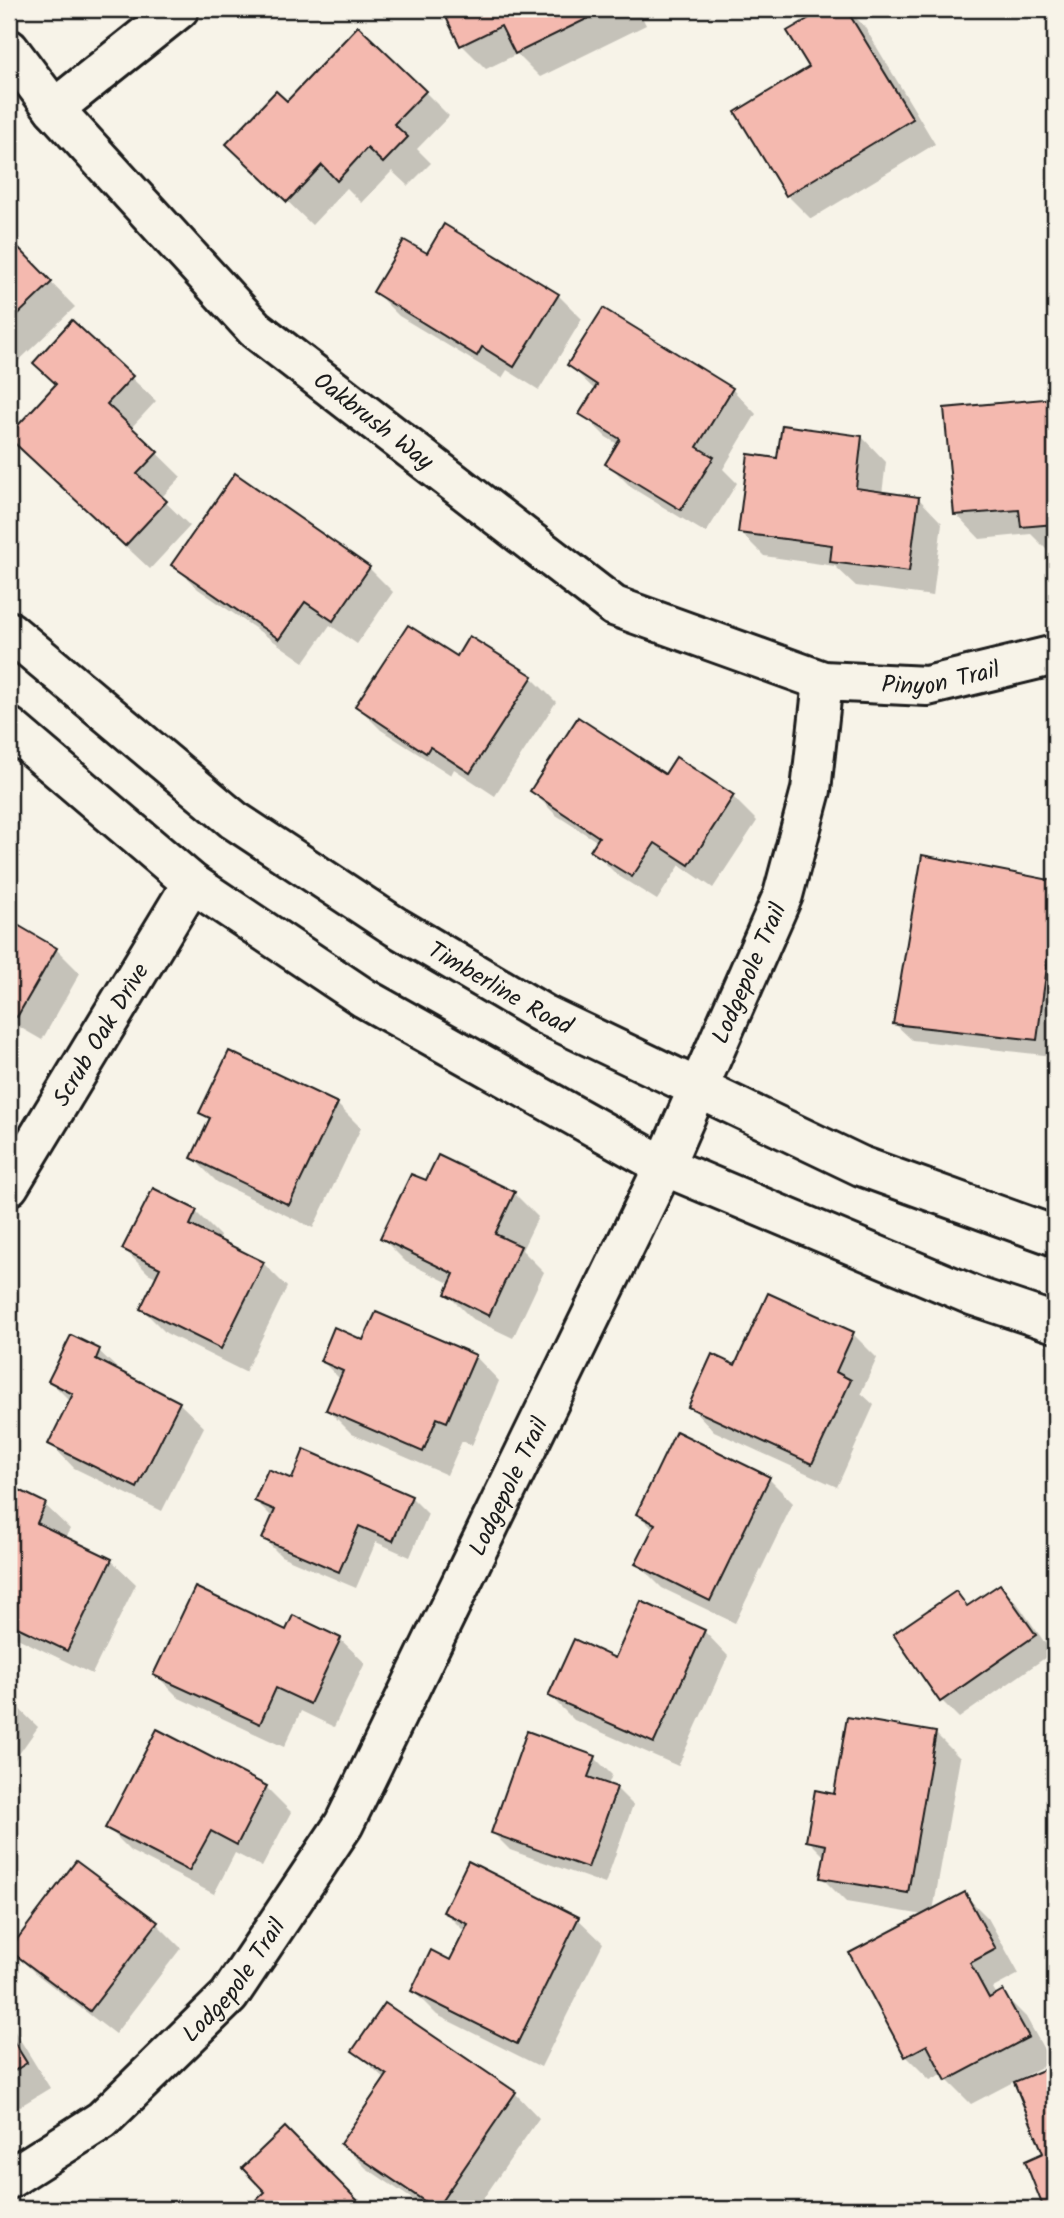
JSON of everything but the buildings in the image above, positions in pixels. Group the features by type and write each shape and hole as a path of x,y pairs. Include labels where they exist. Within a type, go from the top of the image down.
{"street":[{"path":"54,109 179,9"},
{"name":"Oakbrush Way","path":"9,49 54,109 255,329 614,606 823,681"},
{"name":"Timberline Road","path":"9,631 245,827 396,927 545,1015 697,1090 861,1166 1055,1236"},
{"name":"Pinyon Trail","path":"823,681 928,686 1055,655"},
{"name":"Lodgepole Trail","path":"9,2179 102,2120 229,1996 344,1824 664,1166 783,895 811,790 823,681"},
{"path":"9,727 192,883 364,998 664,1166 974,1296 1055,1323"},
{"name":"Scrub Oak Drive","path":"9,1186 192,883"}]}
